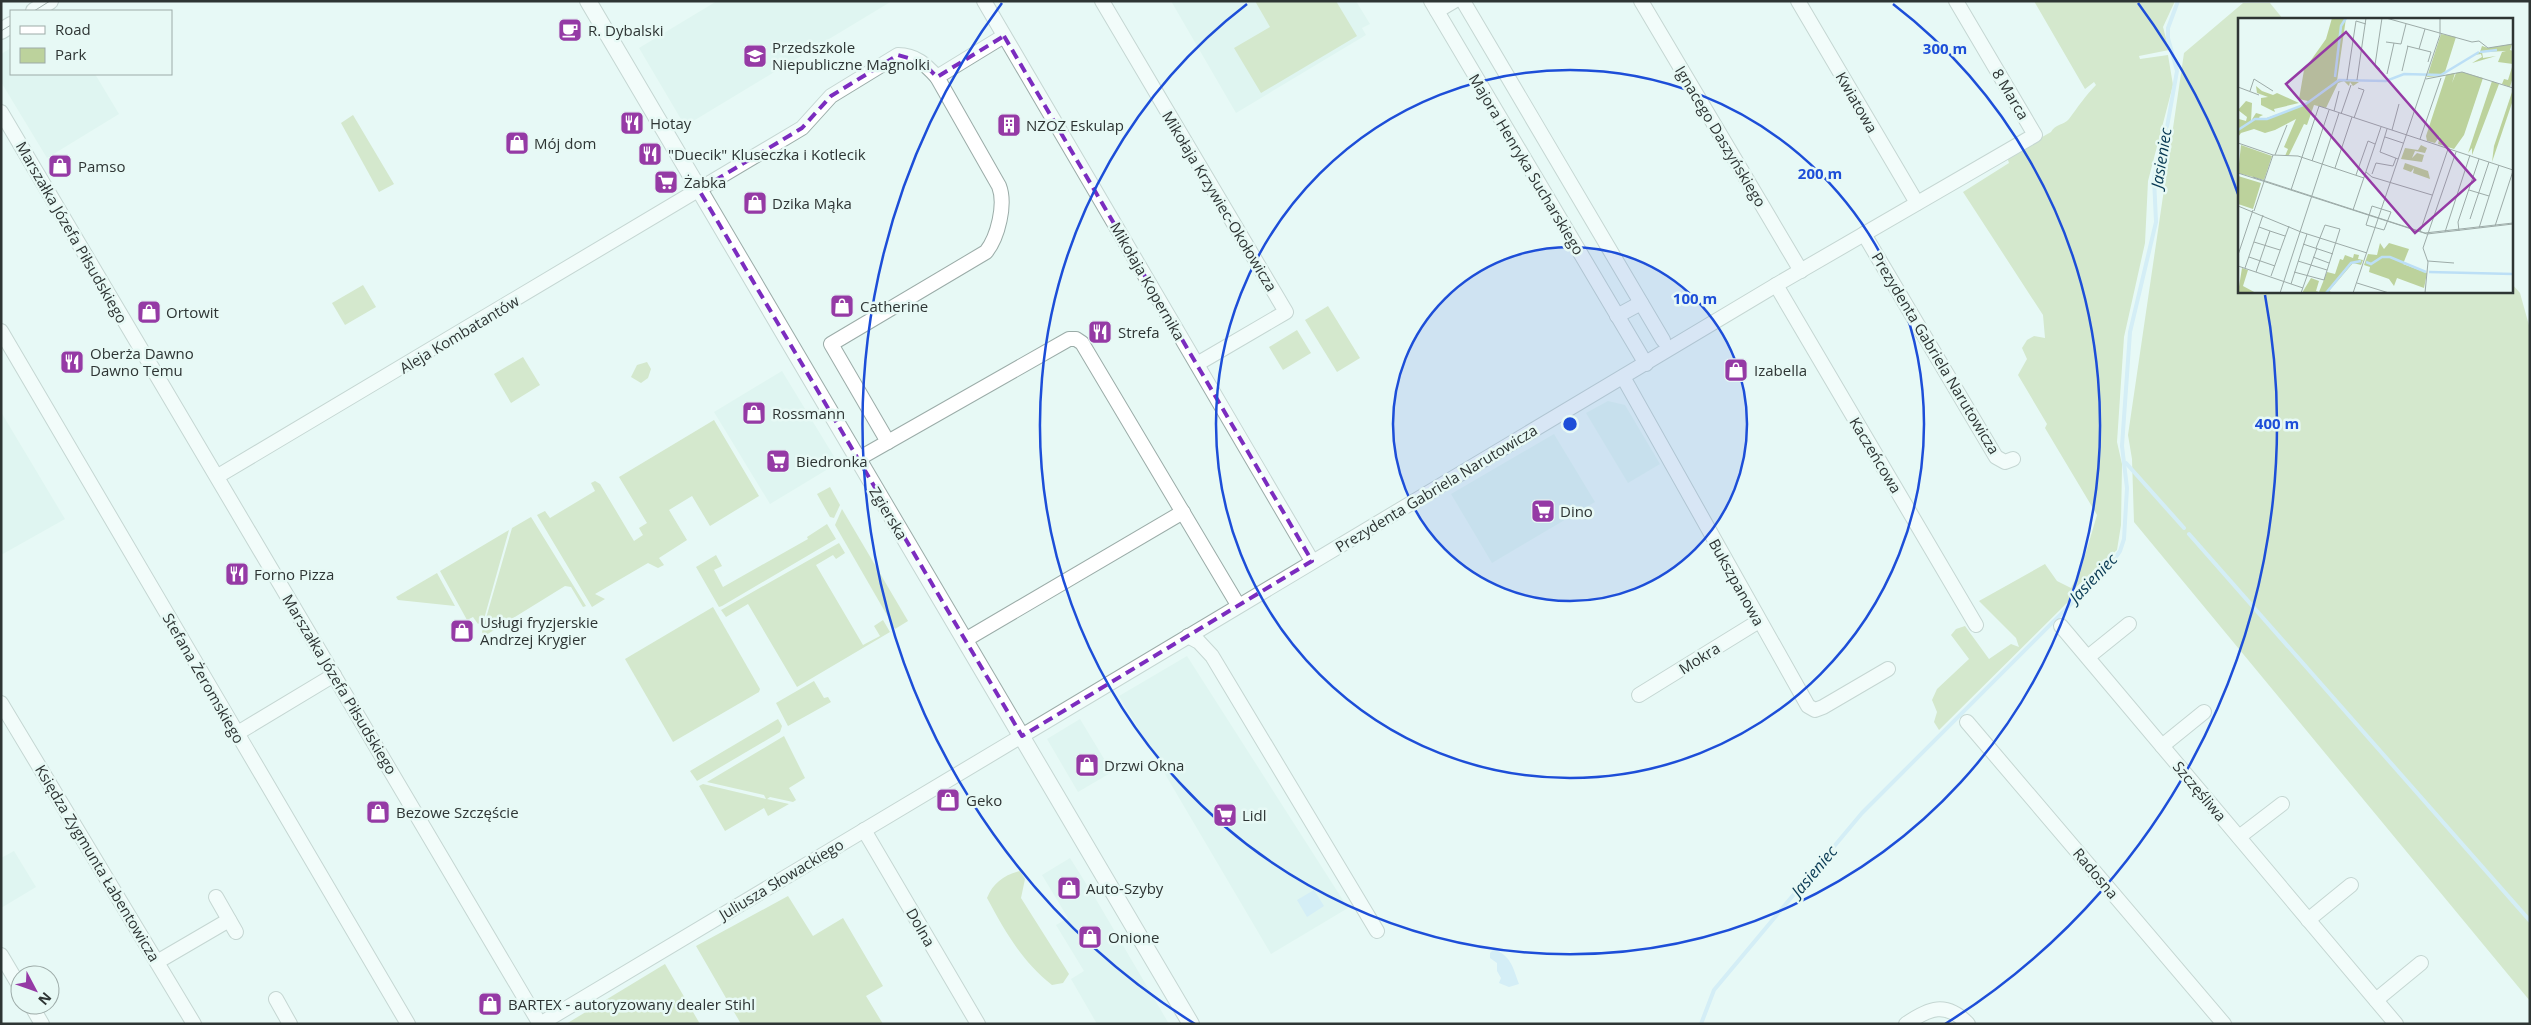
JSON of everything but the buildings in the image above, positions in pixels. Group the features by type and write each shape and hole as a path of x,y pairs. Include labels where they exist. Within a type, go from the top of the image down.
{"main road":[{"path":"36,10 50,1"},
{"name":"Zgierska","path":"588,1 1191,1024"}],"street":[{"name":"Mikołaja Kopernika","path":"984,1 1312,561"},
{"name":"Mikołaja Krzywiec-Okołowicza","path":"1102,1 1286,312 1197,364"},
{"name":"Majora Henryka Sucharskiego","path":"1454,1 1434,6 1646,364"},
{"name":"Majora Henryka Sucharskiego","path":"1464,1 1663,340"},
{"name":"Ignacego Daszyńskiego","path":"1641,1 1800,271"},
{"name":"Kwiatowa","path":"1798,1 1917,203"},
{"name":"8 Marca","path":"1956,1 2036,135"},
{"path":"937,78 1004,36"},
{"name":"Aleja Kombatantów","path":"218,476 802,128 831,96 898,55 907,55 922,62 937,78 999,186 1003,200 998,226 991,246 986,252 831,344 888,442"},
{"name":"Marszałka Józefa Piłsudskiego","path":"1,112 218,476 540,1024"},
{"name":"Prezydenta Gabriela Narutowicza","path":"1022,736 1776,285 2036,135"},
{"name":"Prezydenta Gabriela Narutowicza","path":"1864,234 1996,456 2005,462 2013,459"},
{"name":"Kaczeńcowa","path":"1776,285 1976,625"},
{"path":"1618,316 1641,302"},
{"name":"Stefana Żeromskiego","path":"1,331 408,1024"},
{"path":"858,459 1069,339 1076,339 1082,343 1238,606"},
{"name":"Bukszpanowa","path":"1622,377 1758,621 1808,706 1815,710 1888,669"},
{"path":"965,640 1183,512"},
{"name":"Mokra","path":"1638,695 1758,621"},
{"path":"2088,657 2129,624"},
{"name":"Szczęśliwa","path":"2061,626 2396,1024"},
{"path":"1188,636 1199,642 1212,656 1377,931"},
{"path":"236,734 334,675"},
{"name":"Księdza Zygmunta Łabentowicza","path":"1,703 194,1024"},
{"path":"2162,746 2204,712"},
{"name":"Radosna","path":"1967,722 2224,1024"},
{"name":"Juliusza Słowackiego","path":"540,1024 1022,736"},
{"path":"2239,837 2282,804"},
{"name":"Dolna","path":"864,830 978,1024"},
{"path":"2308,920 2351,885"},
{"path":"216,898 236,932"},
{"path":"158,962 229,920"},
{"path":"1,955 10,970"},
{"path":"2376,1000 2421,963"},
{"path":"276,999 285,1022"},
{"path":"1906,1024 1920,1014 1934,1009 1948,1009 1968,1024"}],"highlighted area":[{"path":"1004,36 1312,561 1022,736 699,190 802,128 831,96 898,55 922,62 937,77"}],"shaded area":[{"name":"Przedszkole Niepubliczne Magnolki","path":"717,1 892,1 685,126 639,48"},
{"path":"1171,1 1356,1 1370,24 1362,28 1366,35 1236,113"},
{"path":"10,49 10,75 96,75 119,114 47,158 1,82 1,54"},
{"path":"782,371 838,463 770,504 714,412"},
{"path":"1608,401 1625,405 1660,464 1628,483 1586,413"},
{"path":"1,412 65,519 1,555"},
{"path":"1554,434 1595,502 1492,563 1451,494"},
{"path":"1187,656 1348,908 1271,954 1119,696"},
{"path":"1080,719 1112,772 1078,792 1047,739"},
{"path":"14,851 36,887 1,908 1,858"},
{"path":"1070,858 1169,1024 1097,1024 1071,979 1084,971 1056,925 1068,918 1042,875"}],"green space":[{"path":"1255,1 1336,1 1357,36 1261,93 1234,48 1270,27"},
{"path":"2034,1 2175,1 2163,27 2169,50 2139,56 2140,59 2168,55 2173,85 2148,181 2145,243 2124,337 2117,442 2122,464 2121,525 2117,550 2073,590 2075,595 1939,730 1934,722 1937,712 1932,700 1937,689 1969,659 1951,635 1956,629 1965,626 1989,659 2011,644 2019,647 2016,638 1979,601 2045,564 2057,581 2071,588 2081,569 2097,515 2045,428 2047,424 2018,375 2027,359 2022,348 2027,340 2034,336 2045,338 2043,315 1963,192 2009,163 2007,157 2067,121 2096,85 2094,82 2085,89"},
{"path":"2243,3 2270,3 2282,18 2238,18 2238,292 2514,292 2514,286 2520,293 2530,329 2530,1001 2134,522 2132,459 2128,435 2184,53"},
{"path":"353,115 394,184 379,192 341,123"},
{"path":"363,285 376,307 345,325 332,303"},
{"path":"1328,306 1360,358 1337,372 1305,320"},
{"path":"1297,330 1311,353 1283,370 1269,347"},
{"path":"523,357 540,385 511,403 494,374"},
{"path":"647,362 651,369 648,378 641,383 631,377 637,365"},
{"path":"714,420 759,496 710,526 692,496 669,510 687,540 659,558 664,565 658,568 648,563 595,594 605,599 592,607 537,515 545,511 550,518 595,491 591,483 595,481 600,484 634,541 643,535 639,528 647,523 619,477"},
{"path":"830,487 840,505 834,518 830,517 817,494"},
{"path":"842,509 908,621 895,629 835,525"},
{"path":"531,517 586,606 583,607 571,587 565,586 486,635 487,641 482,632 512,528"},
{"path":"827,524 836,539 719,607 696,567 716,555 722,566 714,570 723,587 808,539 807,537"},
{"path":"509,530 484,619 478,624 473,617 467,620 440,571"},
{"path":"839,543 845,553 836,559 833,555 816,565 863,645 880,636 874,626 883,620 890,632 797,687 748,604 726,617 721,610"},
{"path":"437,573 455,606 398,600 396,597"},
{"path":"713,607 760,689 759,692 673,742 625,659"},
{"path":"814,681 824,698 828,697 831,702 788,726 776,703"},
{"path":"778,719 782,726 780,732 697,781 690,771"},
{"path":"784,736 805,778 789,788 796,800 793,802 770,797 767,799 789,804 768,816 764,808 725,831 699,786 703,784 766,799 764,795 707,782"},
{"path":"1020,871 1025,879 1021,898 1069,974 1063,983 1052,985 1031,966 1008,934 987,898 992,888 1000,880"},
{"path":"788,896 813,936 843,918 883,986 866,996 883,1024 741,1024 696,946"},
{"path":"665,964 700,1024 566,1024"}],"water":[{"path":"1314,890 1324,906 1307,917 1297,900"},
{"path":"1494,949 1508,959 1519,984 1509,987 1499,983 1501,978 1497,971 1497,963 1490,958 1490,953"}],"waterway":[{"name":"Jasieniec","path":"1701,1024 1714,990 1862,813 2111,564 2120,551 2124,539 2127,488 2122,446 2130,332 2156,222 2154,178 2167,127 2177,71 2168,38 2168,28 2178,1"},
{"path":"2126,463 2184,528"},
{"path":"2189,534 2530,921"}],"tram line":[{"path":"36,10 50,1"},
{"path":"1,31 10,26"}],"place":[{"name":"R. Dybalski","path":"570,30"},
{"name":"Przedszkole Niepubliczne Magnolki","path":"755,56"},
{"name":"Hotay","path":"632,123"},
{"name":"NZOZ Eskulap","path":"1009,125"},
{"name":"Mój dom","path":"517,143"},
{"name":"\"Duecik\" Kluseczka i Kotlecik","path":"650,154"},
{"name":"Pamso","path":"60,166"},
{"name":"Żabka","path":"666,182"},
{"name":"Dzika Mąka","path":"755,203"},
{"name":"Catherine","path":"842,306"},
{"name":"Ortowit","path":"149,312"},
{"name":"Strefa","path":"1100,332"},
{"name":"Oberża Dawno Dawno Temu","path":"72,362"},
{"name":"Izabella","path":"1736,370"},
{"name":"Rossmann","path":"754,413"},
{"name":"Biedronka","path":"778,461"},
{"name":"Dino","path":"1543,511"},
{"name":"Forno Pizza","path":"237,574"},
{"name":"Usługi fryzjerskie Andrzej Krygier","path":"462,631"},
{"name":"Drzwi Okna","path":"1087,765"},
{"name":"Geko","path":"948,800"},
{"name":"Bezowe Szczęście","path":"378,812"},
{"name":"Lidl","path":"1225,815"},
{"name":"Auto-Szyby","path":"1069,888"},
{"name":"Onione","path":"1090,937"},
{"name":"BARTEX - autoryzowany dealer Stihl","path":"490,1004"}]}
